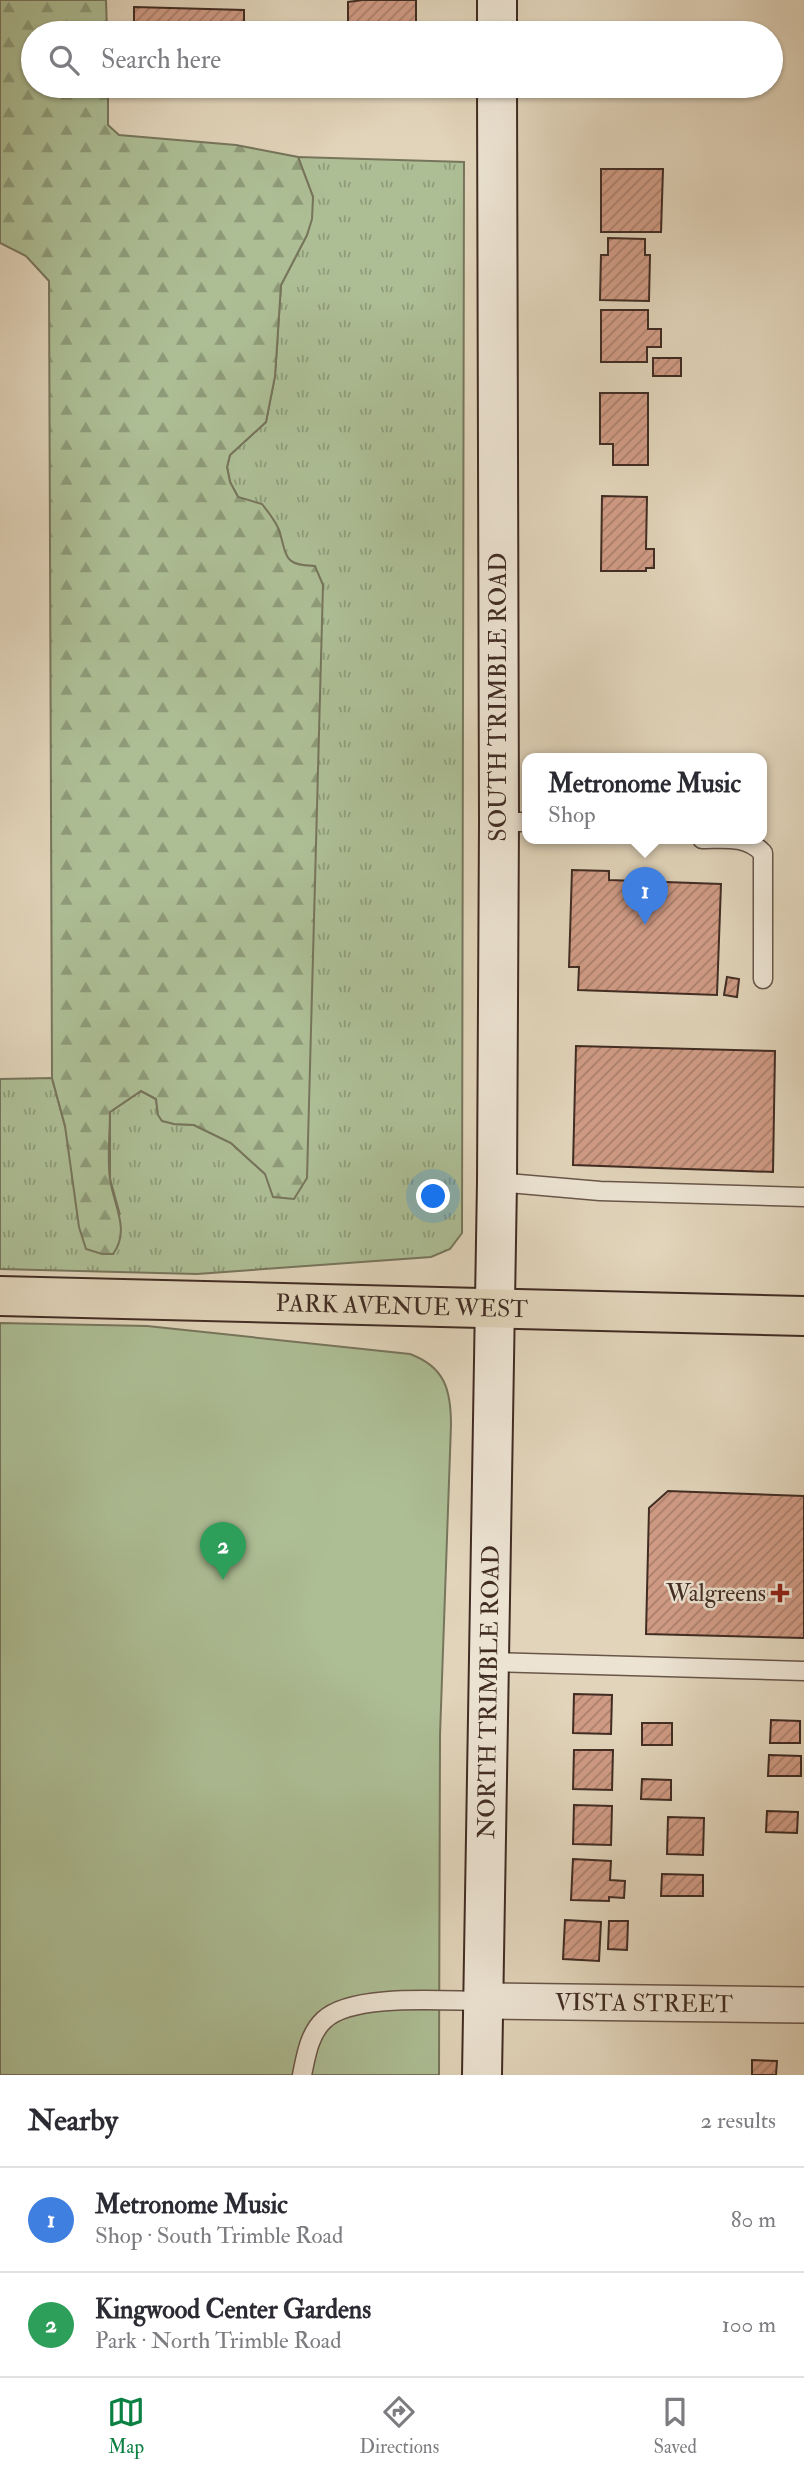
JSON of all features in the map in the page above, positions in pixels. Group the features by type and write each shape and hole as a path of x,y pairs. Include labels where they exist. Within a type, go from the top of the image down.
{"main road":[{"path":"497,0 497,21"},
{"name":"SOUTH TRIMBLE ROAD","path":"494,1308 496,1182 513,822 497,98"},
{"name":"PARK AVENUE WEST","path":"0,1296 804,1316"},
{"name":"NORTH TRIMBLE ROAD","path":"482,2075 494,1308"}],"street":[{"name":"VISTA STREET","path":"483,2001 804,2005"}],"lane":[{"path":"755,844 763,853 764,979"},
{"path":"496,1182 600,1191 804,1198"},
{"path":"489,1662 804,1671"},
{"path":"302,2075 314,2034 324,2021 337,2011 357,2004 386,2002 483,2001"}],"green space":[{"path":"0,0 106,0 107,21 21,21 21,98 108,98 108,125 119,135 236,145 298,157 313,197 312,219 307,235 281,285 275,376 266,422 230,455 227,467 230,482 238,497 262,504 277,525 289,559 305,566 315,566 323,585 307,1178 294,1199 273,1197 265,1174 231,1143 194,1125 162,1121 158,1115 156,1099 141,1091 110,1112 109,1171 121,1226 121,1236 113,1254 86,1249 79,1227 65,1126 52,1078 49,281 26,256 0,243"},
{"path":"298,157 464,162 462,1233 450,1249 431,1257 197,1274 0,1269 0,1079 52,1078 65,1126 120,1215 110,1179 110,1112 141,1091 156,1099 158,1115 174,1124 194,1125 231,1143 265,1174 315,566 297,564 288,558 279,530 238,497 230,482 227,467 230,455 266,422 275,376 281,285 307,235 313,197"},
{"path":"0,1323 147,1326 410,1354 431,1366 444,1381 450,1401 451,1425 440,1735 439,2075 0,2075"}],"building":[{"path":"416,0 416,21 348,21 348,2"},
{"path":"134,7 244,10 244,21 134,21"},
{"path":"601,169 663,169 661,232 601,232"},
{"path":"608,238 645,239 645,255 650,255 649,301 600,300 601,255 608,255"},
{"path":"601,310 648,310 648,329 661,329 661,347 647,347 647,362 601,362"},
{"path":"653,358 681,358 681,376 653,376"},
{"path":"600,393 648,393 648,465 613,465 613,444 600,444"},
{"path":"602,496 647,497 646,549 654,549 654,568 646,568 646,571 601,571"},
{"path":"572,870 609,871 609,880 721,884 717,995 578,990 579,967 569,967"},
{"path":"727,977 739,979 737,997 724,995"},
{"path":"576,1046 775,1051 773,1172 573,1165"},
{"name":"Walgreens","path":"668,1491 804,1496 804,1638 646,1634 649,1508"},
{"path":"574,1694 612,1695 611,1734 573,1733"},
{"path":"771,1720 800,1721 800,1743 770,1743"},
{"path":"642,1723 672,1723 672,1745 642,1745"},
{"path":"574,1750 613,1750 612,1790 573,1789"},
{"path":"769,1755 801,1756 801,1776 768,1776"},
{"path":"642,1779 671,1780 671,1800 641,1799"},
{"path":"574,1805 612,1806 611,1845 573,1844"},
{"path":"767,1811 798,1812 797,1833 766,1832"},
{"path":"668,1817 704,1818 703,1855 667,1854"},
{"path":"573,1859 611,1861 610,1880 625,1881 624,1898 609,1897 609,1901 571,1900"},
{"path":"662,1874 703,1875 703,1896 661,1896"},
{"path":"565,1920 601,1922 599,1961 563,1959"},
{"path":"609,1921 628,1921 627,1950 608,1949"},
{"path":"752,2060 777,2061 776,2075 752,2075"}],"place":[{"name":"Metronome Music","path":"645,925"},
{"name":"Kingwood Center Gardens","path":"223,1580"},
{"name":"Walgreens","path":"780,1593"}]}
